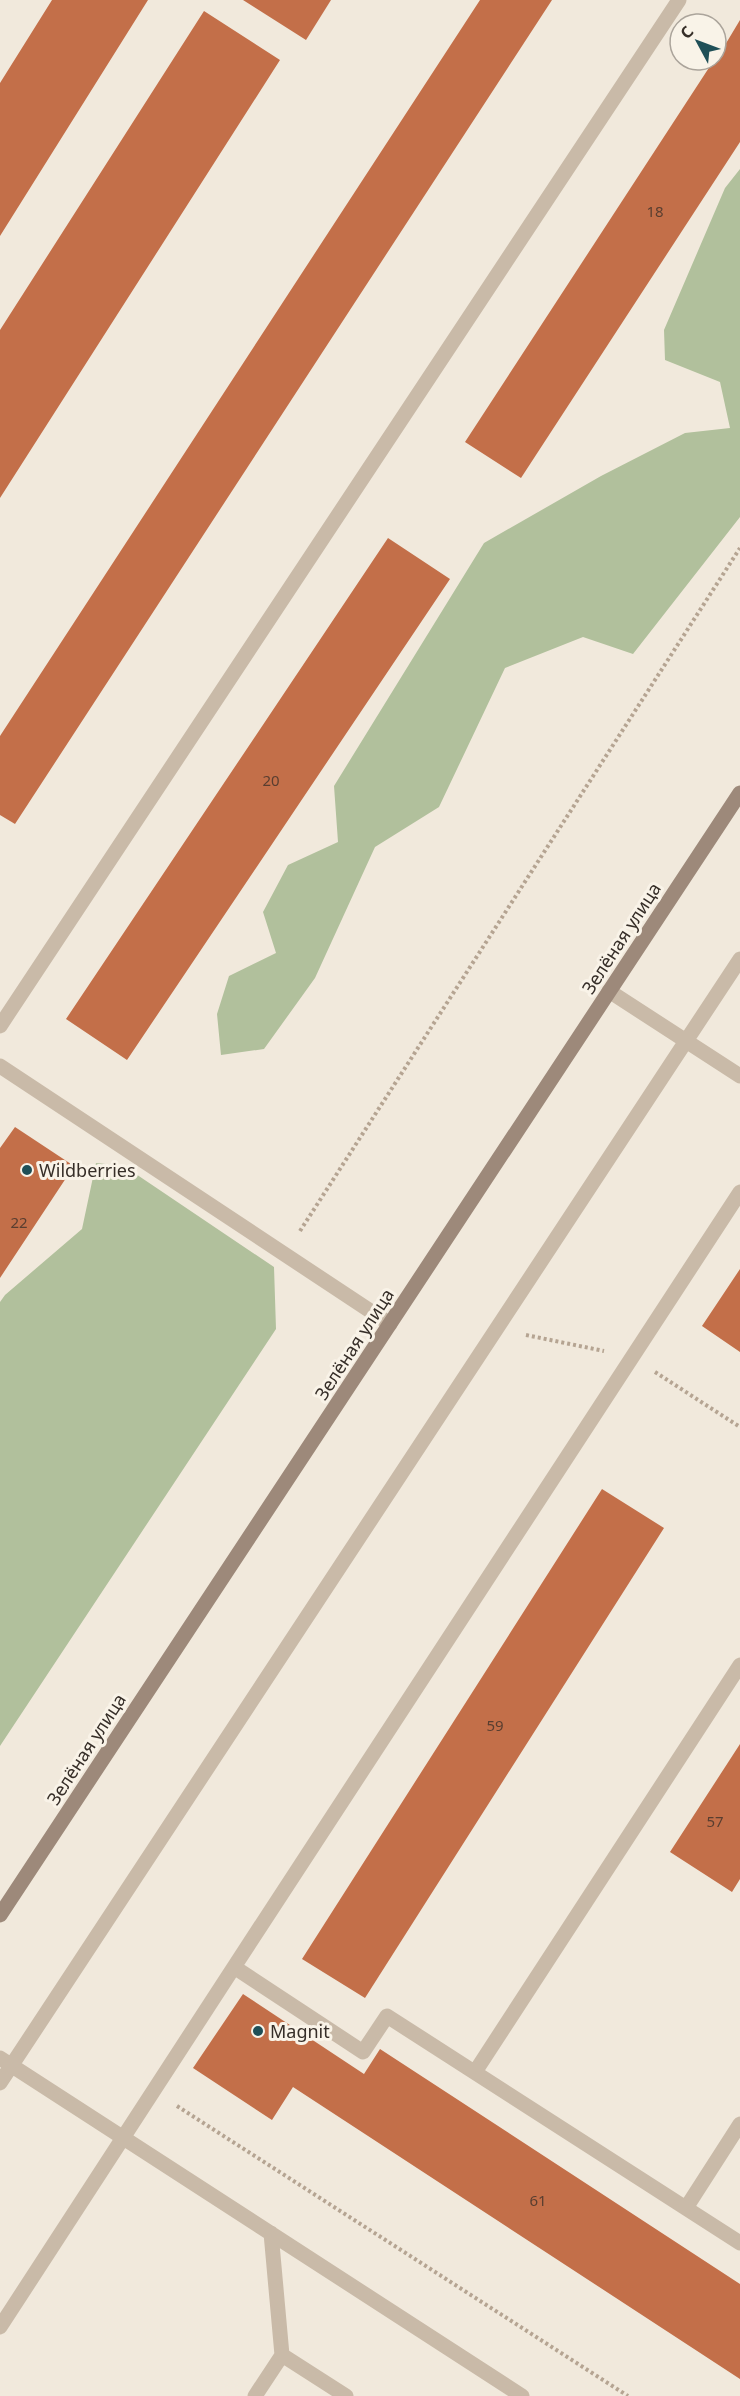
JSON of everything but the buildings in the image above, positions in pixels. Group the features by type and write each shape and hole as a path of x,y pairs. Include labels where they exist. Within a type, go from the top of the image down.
{"main road":[{"name":"Зелёная улица","path":"0,1915 740,793"}],"lane":[{"path":"0,1026 679,0"},
{"path":"0,2084 6,2061 740,959"},
{"path":"609,991 740,1076"},
{"path":"0,1066 390,1324"},
{"path":"0,2327 740,1192"},
{"path":"475,2072 740,1665"},
{"path":"234,1967 363,2052 387,2016 740,2243"},
{"path":"6,2061 522,2396"},
{"path":"686,2208 740,2124"},
{"path":"255,2396 282,2355 271,2233"},
{"path":"282,2355 346,2396"}],"path":[{"path":"285,1255 740,548"},
{"path":"154,2091 628,2396"}],"green space":[{"path":"740,169 740,517 633,654 583,637 505,668 439,807 375,847 315,978 264,1049 221,1055 217,1014 229,976 276,953 263,912 288,865 338,842 334,786 484,543 601,476 685,433 730,428 720,382 665,360 664,330 725,188"},
{"path":"96,1163 124,1166 274,1267 276,1329 0,1746 0,1302 5,1295 82,1229"}],"place":[{"name":"Wildberries","path":"27,1170"},
{"name":"Magnit","path":"258,2031"}]}
